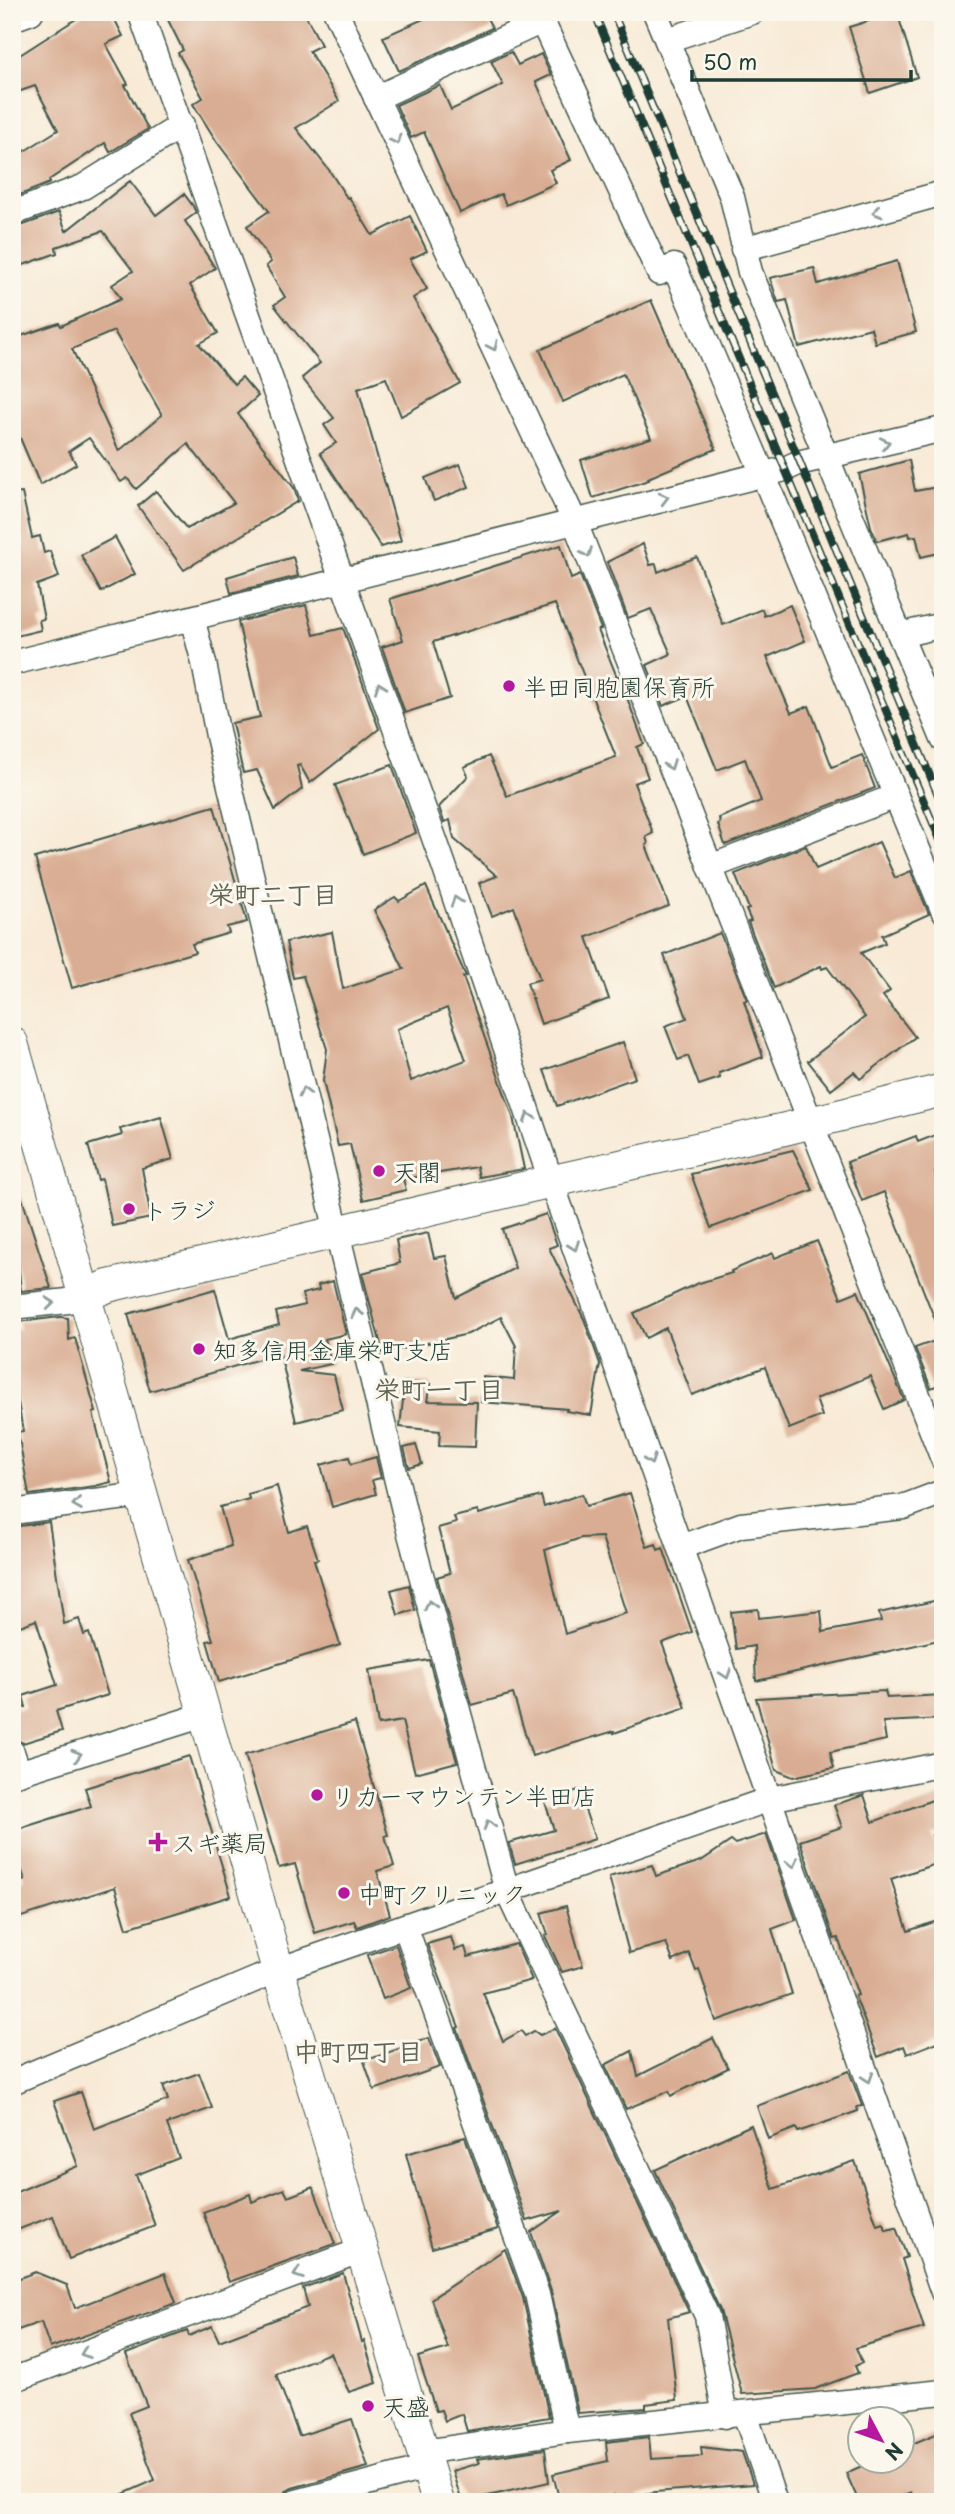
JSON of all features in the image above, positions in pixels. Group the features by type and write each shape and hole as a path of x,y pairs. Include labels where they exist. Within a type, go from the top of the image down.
{"street":[{"path":"12,19 31,12"},
{"path":"141,12 443,863 551,1181 943,2292"},
{"path":"336,12 574,520 943,1459"},
{"path":"655,12 732,197 750,272 943,739"},
{"path":"667,40 752,12"},
{"path":"376,98 542,21 659,273 674,266 943,910"},
{"path":"16,212 83,187 182,125"},
{"path":"743,249 943,193"},
{"path":"12,663 943,429"},
{"path":"192,618 221,750 407,1519 507,1891 707,2316 735,2415 775,2502"},
{"path":"900,635 943,625"},
{"path":"710,867 896,796"},
{"path":"12,1044 86,1294 278,1970 438,2502"},
{"path":"12,1307 68,1301 108,1286 943,1090"},
{"path":"681,1547 741,1525 903,1507 943,1492"},
{"path":"12,1512 141,1495"},
{"path":"15,1767 204,1715"},
{"path":"12,2082 278,1970 770,1799 943,1763"},
{"path":"405,1926 537,2294 567,2431"},
{"path":"12,2380 362,2250"},
{"path":"296,2502 425,2460 567,2431 943,2392"}],"building":[{"path":"87,12 111,12 123,36 106,44 148,129 110,152 105,143 49,180 50,183 12,198 12,159 58,130 35,86 12,94 12,60"},
{"path":"164,12 304,12 321,45 309,51 339,101 296,128 347,198 349,197 372,235 410,216 427,251 410,259 427,289 413,298 460,383 401,416 386,378 358,388 401,541 381,547 320,453 336,443 324,425 334,418 302,378 320,363 274,305 285,297 266,266 271,262 247,226 269,211 217,142 193,104 203,98 178,53 183,50"},
{"path":"439,12 484,12 492,28 399,71 383,37"},
{"path":"873,12 897,12 917,77 870,93 849,27 875,19"},
{"path":"511,52 518,65 541,54 551,75 536,82 571,160 550,170 556,183 506,205 501,194 460,213 424,132 411,138 396,105 440,85 451,110 503,85 491,61"},
{"path":"130,181 156,215 184,194 196,213 185,221 215,268 190,285 218,333 199,344 234,384 242,377 258,396 238,414 294,488 298,501 184,570 138,506 156,491 187,529 234,503 188,444 136,489 127,478 121,482 89,438 69,451 76,464 40,485 12,419 12,339 59,323 61,326 121,299 112,285 133,271 103,231 56,247 57,253 12,269 12,226 21,226 59,212 66,231","holes":["114,331 162,415 119,451 72,349"]},
{"path":"897,261 916,332 875,343 871,328 799,347 787,300 778,302 770,278 814,268 818,284"},
{"path":"651,300 716,449 648,478 649,480 593,498 581,460 651,438 623,374 563,402 540,350"},
{"path":"909,460 915,491 943,486 943,552 921,557 916,536 910,537 909,533 877,541 871,527 859,474"},
{"path":"460,464 469,487 434,501 425,478"},
{"path":"22,493 32,538 40,536 44,553 50,551 59,577 37,585 44,619 39,620 41,630 12,637 12,494"},
{"path":"115,537 135,574 101,592 81,555"},
{"path":"643,544 650,565 656,564 658,572 697,557 723,625 762,609 764,616 790,605 805,641 767,657 791,713 809,706 832,767 862,755 875,788 725,845 718,824 719,818 761,801 745,759 717,770 687,696 663,706 647,665 671,654 651,609 628,618 607,562"},
{"path":"561,545 571,579 580,575 601,629 598,630 617,677 619,676 644,744 637,747 648,778 634,783 653,833 646,837 646,845 669,906 587,937 609,999 541,1024 527,983 540,979 514,907 492,916 479,883 497,876 454,839 450,820 444,822 439,807 468,776 464,767 489,756 507,796 616,757 555,604 433,642 450,698 405,713 382,647 403,640 390,599"},
{"path":"293,557 298,576 231,593 227,577"},
{"path":"306,605 314,635 343,628 379,729 310,783 300,765 297,766 302,789 275,810 257,770 243,773 232,723 260,717 238,622"},
{"path":"392,765 416,833 363,854 335,785"},
{"path":"214,806 247,922 227,927 229,933 192,944 195,952 72,988 35,858"},
{"path":"879,842 895,878 911,871 929,914 882,935 885,943 861,953 890,991 883,996 915,1037 860,1079 854,1072 831,1090 808,1061 865,1017 827,967 822,969 821,966 774,988 748,922 751,921 746,910 749,909 735,874 806,846 816,869"},
{"path":"426,886 466,976 463,977 513,1117 524,1169 479,1177 477,1167 403,1179 406,1190 363,1200 350,1144 338,1146 323,1081 327,1049 303,976 293,978 286,942 332,932 343,989 404,969 374,910 395,897 399,901","holes":["447,1008 466,1060 411,1081 397,1029"]},
{"path":"720,933 747,1000 744,1001 763,1057 719,1073 720,1078 699,1085 688,1056 678,1060 665,1026 687,1018 664,955"},
{"path":"623,1042 635,1078 557,1106 544,1070"},
{"path":"161,1117 173,1159 142,1168 151,1218 112,1226 102,1179 98,1180 88,1145 122,1135 120,1129"},
{"path":"943,1132 943,1169 935,1172 943,1191 942,1337 884,1192 862,1201 847,1162 916,1136 918,1142"},
{"path":"793,1150 813,1190 711,1228 691,1174"},
{"path":"21,1195 51,1288 21,1291 12,1197"},
{"path":"546,1214 557,1245 549,1248 584,1319 600,1364 591,1415 566,1411 567,1409 481,1402 483,1377 514,1380 516,1346 501,1317 468,1334 383,1353 362,1273 400,1263 396,1240 428,1233 434,1258 446,1256 456,1298 515,1268 502,1229"},
{"path":"817,1241 841,1298 858,1291 904,1400 884,1409 870,1376 816,1399 822,1416 789,1429 765,1367 692,1395 666,1328 646,1338 634,1313 696,1284 732,1273 731,1271 773,1253 775,1258"},
{"path":"333,1281 346,1334 325,1339 331,1364 299,1371 334,1375 343,1410 296,1422 280,1353 150,1391 128,1314 215,1289 229,1339 279,1325 276,1312 305,1305 302,1294 319,1290 318,1285"},
{"path":"68,1318 69,1340 75,1338 96,1412 93,1413 111,1482 29,1495 18,1432 23,1431 12,1367 12,1330 19,1329 19,1322"},
{"path":"943,1338 943,1383 931,1388 915,1348"},
{"path":"405,1382 430,1384 427,1401 477,1402 475,1447 439,1446 440,1431 400,1427"},
{"path":"416,1445 422,1464 409,1468 404,1448"},
{"path":"349,1457 351,1464 376,1457 381,1478 372,1480 376,1494 332,1507 321,1465"},
{"path":"277,1486 289,1532 307,1526 318,1559 314,1560 340,1645 219,1682 207,1641 213,1640 188,1560 231,1546 220,1507 249,1499 248,1494"},
{"path":"630,1493 647,1547 656,1544 658,1550 663,1548 692,1632 662,1643 686,1708 614,1733 532,1756 513,1694 472,1705 437,1577 450,1573 438,1528 456,1523 454,1517 478,1511 479,1514 541,1496 544,1507 582,1494 586,1506","holes":["602,1537 626,1613 565,1634 545,1550 581,1538"]},
{"path":"49,1522 64,1624 79,1619 84,1635 89,1633 108,1695 56,1711 62,1731 23,1743 12,1738 12,1711 26,1707 23,1696 57,1685 36,1620 12,1629 12,1527"},
{"path":"409,1585 415,1610 398,1615 391,1590"},
{"path":"943,1599 943,1639 756,1681 754,1646 736,1649 731,1612 758,1609 759,1618 821,1611 823,1632 881,1621 879,1613"},
{"path":"429,1660 457,1762 415,1773 402,1721 378,1725 369,1670"},
{"path":"885,1691 887,1698 943,1695 943,1719 883,1722 886,1740 830,1752 834,1768 793,1777 776,1770 756,1698"},
{"name":"リカーマウンテン半田店","path":"355,1722 388,1835 385,1836 394,1866 377,1871 390,1915 357,1927 354,1921 315,1933 295,1864 279,1868 245,1755"},
{"name":"スギ薬局","path":"189,1756 231,1896 127,1928 115,1887 12,1920 12,1884 25,1880 12,1842 12,1831 91,1806 85,1788"},
{"path":"578,1790 595,1839 515,1864 509,1843 554,1830 545,1802"},
{"path":"864,1795 873,1822 943,1796 943,1831 932,1835 941,1862 891,1879 908,1931 943,1919 943,2040 907,2054 904,2046 878,2057 855,1996 858,1995 838,1938 834,1939 800,1841 842,1827 834,1805"},
{"path":"766,1834 796,1920 772,1929 792,1994 716,2021 699,1969 696,1971 689,1953 673,1961 666,1943 629,1953 609,1877 652,1865 656,1876 701,1861 731,1841 735,1844"},
{"path":"566,1906 583,1966 562,1972 545,1936 548,1935 541,1913"},
{"path":"451,1937 455,1950 465,1947 468,1957 516,1944 532,1980 483,1993 503,2041 521,2031 525,2036 534,2031 540,2035 555,2028 689,2312 668,2318 677,2400 646,2404 646,2408 578,2413 551,2291 531,2232 562,2211 527,2221 427,1944"},
{"path":"396,1945 411,1988 383,1999 367,1955"},
{"path":"429,2038 440,2067 374,2090 364,2061"},
{"path":"713,2038 728,2068 671,2096 669,2091 626,2109 605,2065 632,2051 638,2076"},
{"path":"849,2071 862,2106 857,2107 858,2111 798,2132 796,2128 768,2139 757,2106"},
{"path":"199,2073 212,2108 167,2124 179,2158 136,2175 155,2226 69,2259 53,2216 12,2232 12,2194 78,2166 54,2101 81,2092 94,2129 168,2100 163,2086"},
{"path":"751,2125 773,2189 855,2161 877,2225 883,2223 886,2230 896,2228 907,2257 902,2259 924,2328 856,2348 862,2363 855,2366 858,2373 815,2389 742,2394 720,2310 655,2170"},
{"path":"465,2137 498,2229 432,2248 406,2154"},
{"path":"313,2187 335,2244 229,2282 203,2212 250,2194 252,2202 284,2189 288,2197"},
{"path":"505,2249 523,2298 549,2417 467,2431 462,2414 445,2421 441,2410 436,2411 418,2357 448,2348 431,2299"},
{"path":"35,2272 67,2285 75,2308 165,2273 176,2303 50,2348 41,2322 12,2332 12,2281"},
{"path":"343,2273 362,2342 364,2341 377,2383 349,2392 330,2353 276,2374 299,2436 352,2419 368,2467 292,2488 285,2492 282,2502 105,2502 155,2480 129,2413 147,2406 126,2354 187,2331 189,2336 212,2326 219,2341 308,2307 303,2288"},
{"path":"943,2431 943,2495 927,2502 915,2502 911,2492 888,2502 859,2502 847,2476 916,2476 916,2442"},
{"path":"649,2437 651,2459 702,2456 701,2447 742,2452 753,2484 655,2492 638,2495 639,2502 615,2502 614,2495 587,2502 560,2502 553,2474 608,2461 606,2442"},
{"path":"545,2449 549,2482 462,2502 452,2471 479,2463 477,2459"}],"railway":[{"path":"594,12 943,847"},
{"path":"613,12 943,807"}],"place":[{"name":"半田同胞園保育所","path":"509,686"},
{"name":"天閣","path":"379,1171"},
{"name":"トラジ","path":"129,1209"},
{"name":"知多信用金庫栄町支店","path":"199,1349"},
{"name":"リカーマウンテン半田店","path":"317,1795"},
{"name":"スギ薬局","path":"158,1842"},
{"name":"中町クリニック","path":"344,1893"},
{"name":"天盛","path":"368,2406"}],"district":[{"name":"栄町二丁目","path":"273,893"},
{"name":"栄町一丁目","path":"439,1388"},
{"name":"中町四丁目","path":"358,2050"}]}
